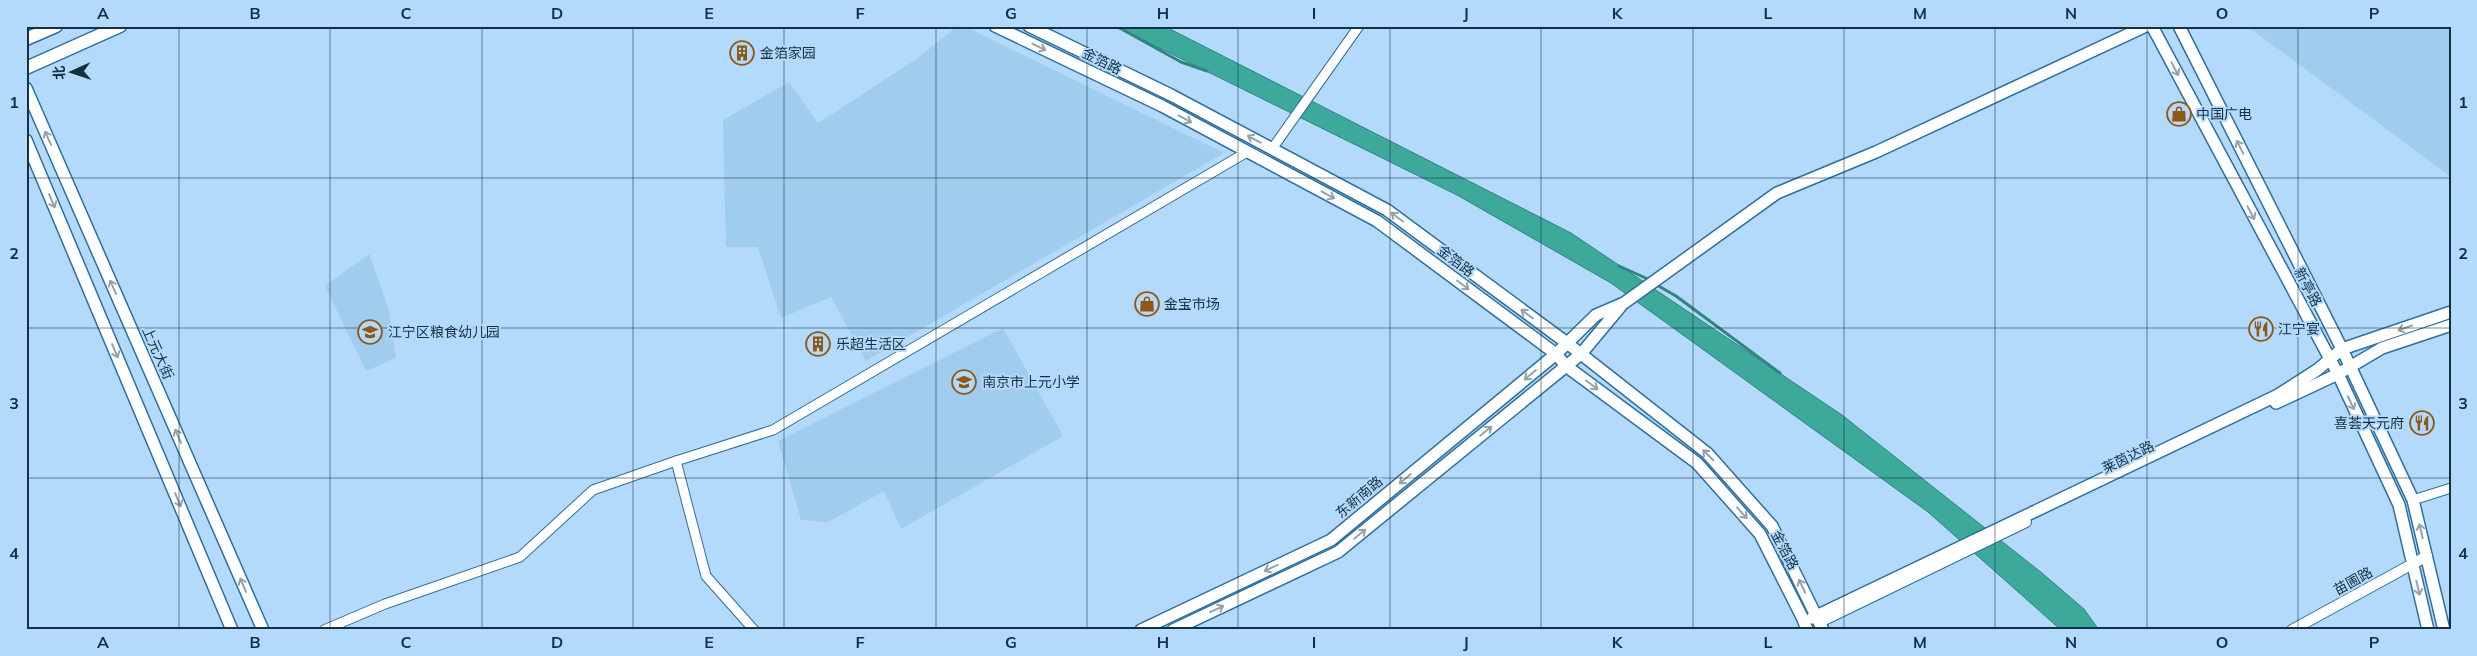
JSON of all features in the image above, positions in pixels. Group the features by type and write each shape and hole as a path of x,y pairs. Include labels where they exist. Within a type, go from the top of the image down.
{"main road":[{"path":"26,39 56,26"},
{"path":"26,68 120,26"},
{"name":"金箔路","path":"995,26 1162,106 1377,221 1556,354 1566,366 1697,463 1760,534 1806,626"},
{"name":"金箔路","path":"1029,26 1171,95 1387,210 1567,343 1707,452 1772,526 1820,622"},
{"path":"1624,303 1777,194 1876,152 2146,26"},
{"name":"新亭路","path":"2152,26 2338,374 2399,505 2428,630"},
{"name":"新亭路","path":"2179,26 2350,366 2413,500 2444,630"},
{"name":"上元大街","path":"26,88 263,630"},
{"path":"26,140 232,630"},
{"name":"东新南路","path":"1141,630 1331,540 1556,354 1596,315 1624,303"},
{"name":"东新南路","path":"1173,630 1338,552 1581,354 1624,303"},
{"path":"1806,626 1820,622 1979,541 2278,395 2342,350 2451,312"},
{"name":"莱茵达路","path":"2022,520 2338,374 2382,348 2451,325"}],"street":[{"path":"1272,148 1358,26"},
{"path":"324,630 385,604 520,557 593,490 773,430 1248,152"},
{"path":"676,461 706,576 754,630"},
{"path":"2413,500 2451,488"},
{"name":"苗圃路","path":"2292,630 2427,556"}],"shaded area":[{"path":"957,26 964,26 1224,153 866,361 831,297 781,318 758,247 726,247 723,120 789,82 818,123 918,58"},
{"path":"1115,26 1164,26 1571,233 1842,415 2042,573 2084,609 2099,630 2061,630 1928,512 1611,283 1457,195"},
{"path":"2247,26 2451,26 2451,177"},
{"name":"江宁区粮食幼儿园","path":"369,254 388,307 396,358 366,371 325,286"},
{"name":"南京市上元小学","path":"1003,328 1063,436 901,529 884,491 828,522 801,520 778,441"}],"waterway":[{"path":"1116,26 1181,62 1207,71"},
{"path":"1619,266 1650,280"},
{"path":"1655,284 1676,296 1780,373"}],"place":[{"name":"金箔家园","path":"742,53"},
{"name":"中国广电","path":"2179,114"},
{"name":"金宝市场","path":"1147,304"},
{"name":"江宁宴","path":"2261,329"},
{"name":"江宁区粮食幼儿园","path":"370,332"},
{"name":"乐超生活区","path":"818,344"},
{"name":"南京市上元小学","path":"964,382"},
{"name":"喜荟天元府","path":"2422,423"}]}
